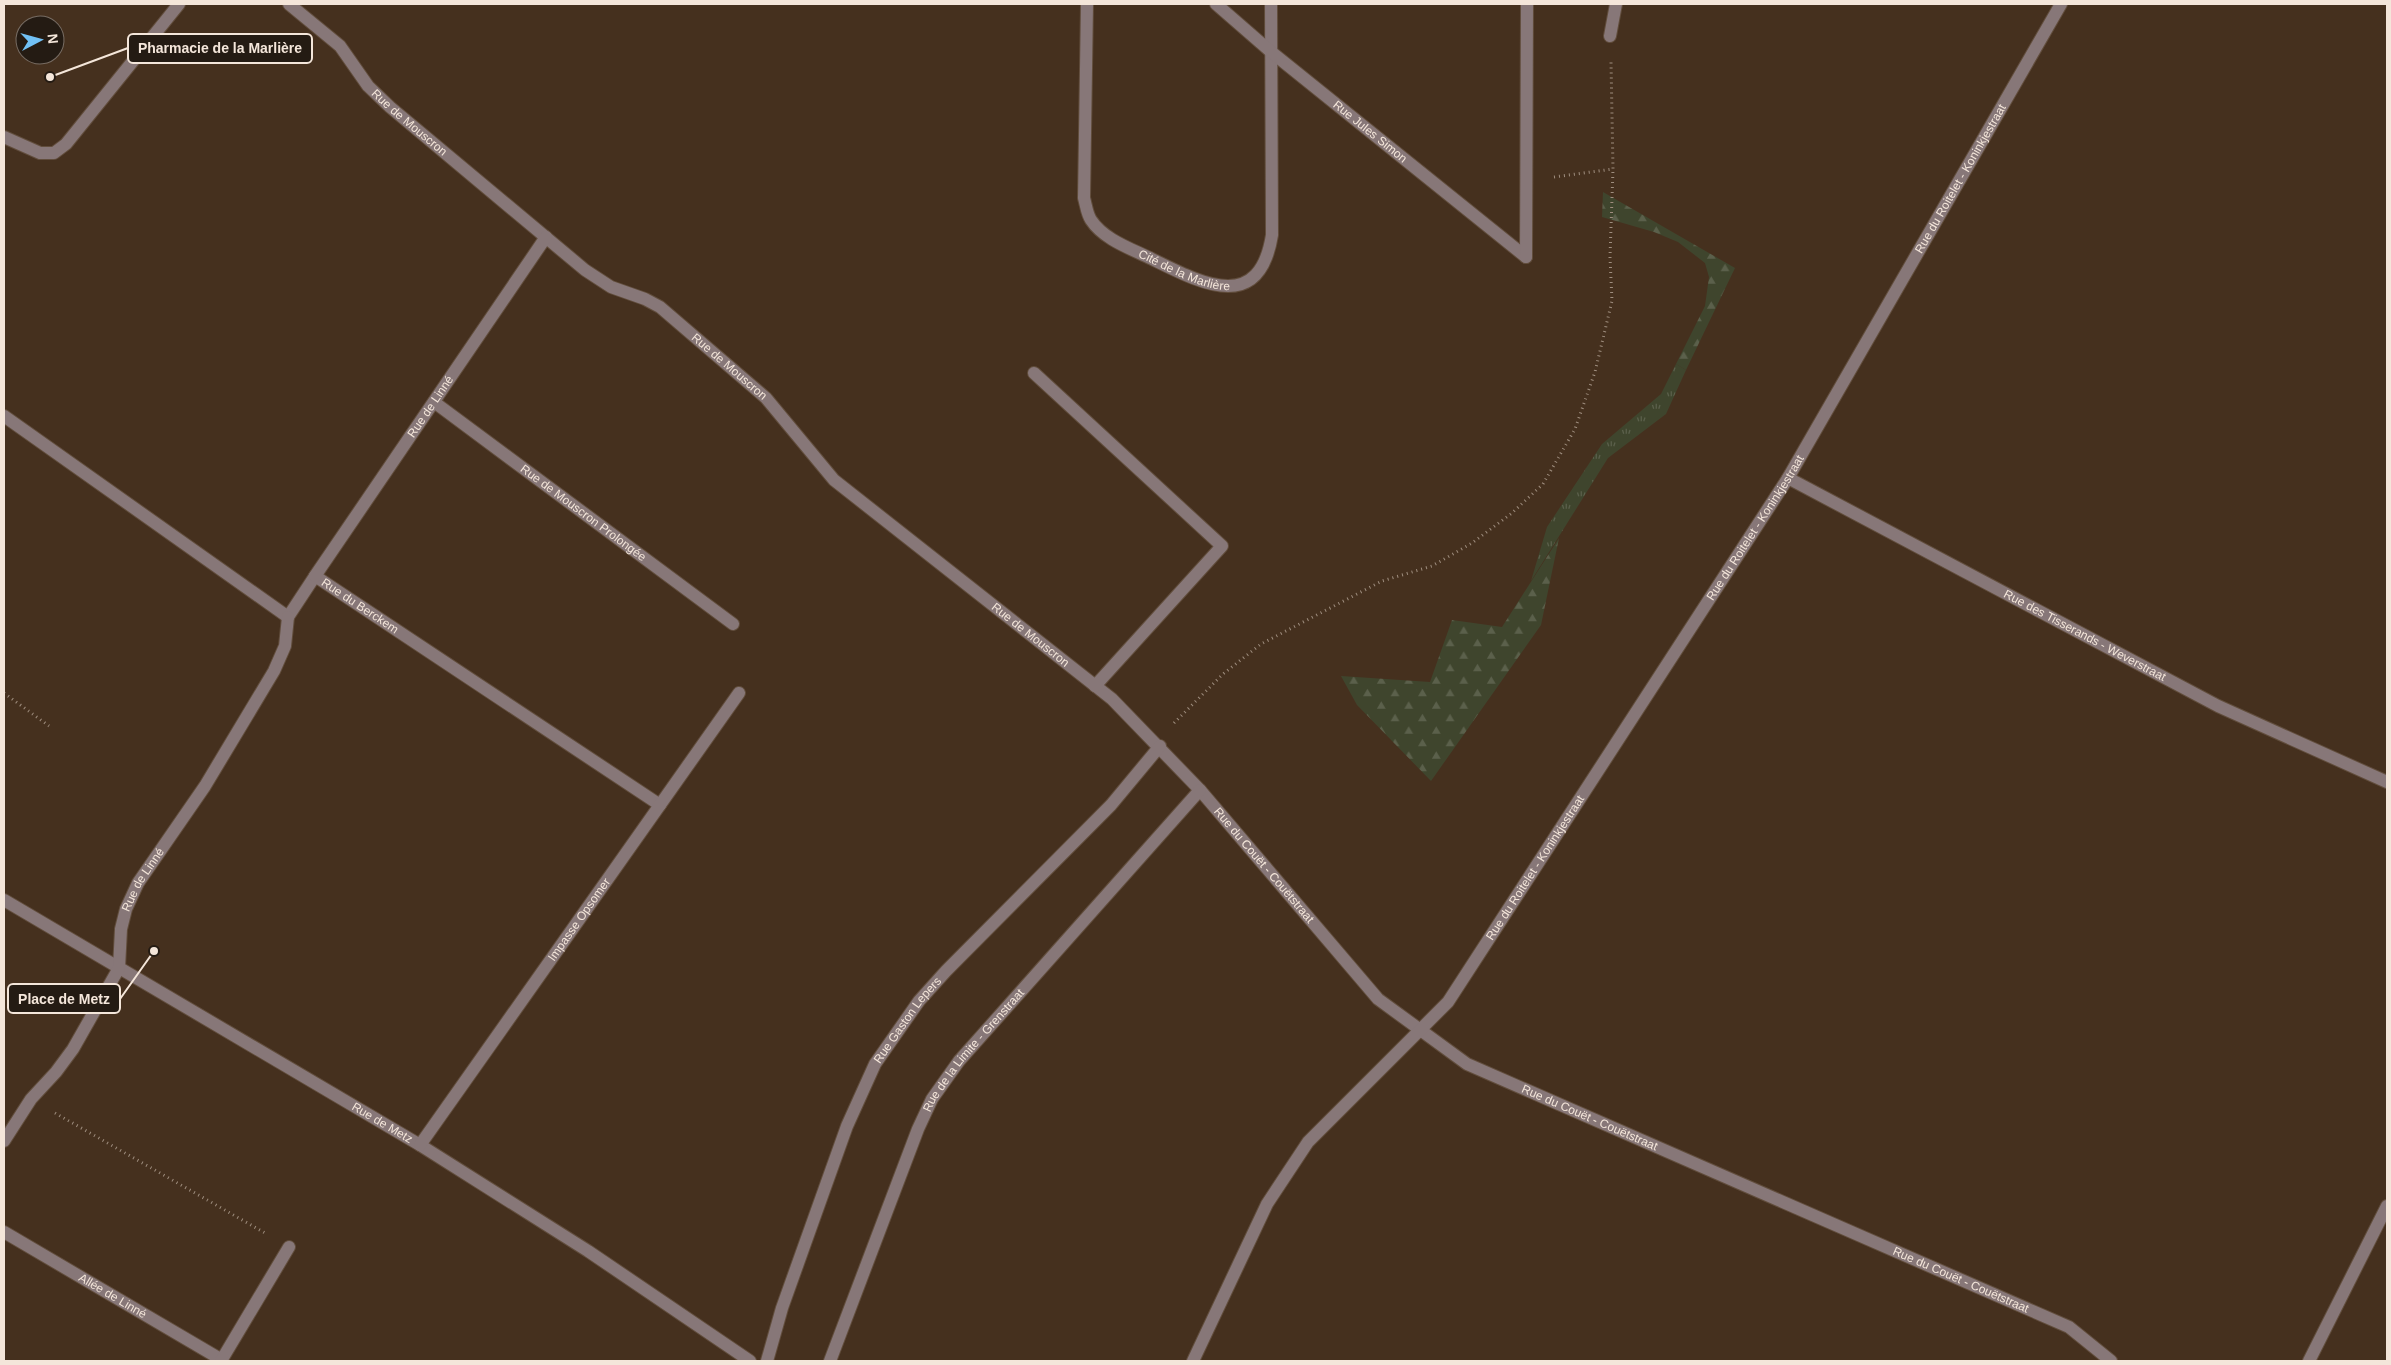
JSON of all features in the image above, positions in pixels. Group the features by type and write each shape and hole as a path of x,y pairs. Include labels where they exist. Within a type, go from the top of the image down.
{"street":[{"path":"4,136 40,153 54,153 66,144 179,4"},
{"name":"Rue de Mouscron","path":"289,4 334,40 368,86 390,107 585,270 611,287 646,299 660,307 766,398 834,480 1112,699 1157,744"},
{"name":"Cité de la Marlière","path":"1087,4 1084,198 1091,220 1114,240 1202,283 1228,288 1239,286 1249,281 1262,266 1270,250 1272,235 1271,4"},
{"name":"Rue Jules Simon","path":"1216,4 1270,51 1526,257 1526,181"},
{"path":"1526,181 1527,4"},
{"path":"1610,36 1616,4"},
{"name":"Rue du Roitelet - Koninkjestraat","path":"1193,1361 1267,1204 1308,1142 1448,1002 1788,478 2061,4"},
{"name":"Rue de Linné","path":"315,576 546,237"},
{"path":"1034,373 1222,546 1096,686"},
{"name":"Rue de Mouscron Prolongée","path":"434,402 733,624"},
{"path":"4,416 288,617"},
{"name":"Rue des Tisserands - Weverstraat","path":"1788,478 2218,706 2387,782"},
{"name":"Rue du Berckem","path":"288,617 315,576 660,806"},
{"name":"Rue de Linné","path":"4,1141 31,1099 56,1072 73,1049 119,968 123,922 126,909 138,883 205,786 274,670 285,646 288,617"},
{"name":"Impasse Opsomer","path":"420,1145 739,693"},
{"name":"Rue du Couët - Couëtstraat","path":"1157,744 1200,790 1378,999 1420,1032 1467,1064 2069,1327 2111,1361"},
{"name":"Rue Gaston Lepers","path":"767,1361 782,1308 847,1126 880,1056 919,1000 946,970 1111,804 1157,744"},
{"name":"Rue de la Limite - Grenstraat","path":"830,1361 905,1162 932,1099 959,1061 1200,790"},
{"name":"Rue de Metz","path":"4,900 420,1145 588,1251 750,1361"},
{"path":"2309,1361 2387,1206"},
{"name":"Allée de Linné","path":"4,1232 222,1360 289,1246"}],"path":[{"path":"1157,744 1223,674 1261,644 1382,581 1432,566 1472,543 1512,513 1543,484 1575,429 1595,372 1612,301 1610,257 1613,169 1610,36"},
{"path":"1526,181 1613,169"},
{"path":"4,693 49,726"},
{"path":"31,1099 289,1246"}],"green space":[{"path":"1603,192 1735,268 1686,370 1676,364 1705,306 1709,277 1705,263 1678,242 1654,232 1602,217"},
{"path":"1676,364 1686,370 1666,414 1608,458 1531,581 1547,527 1602,444 1661,394"},
{"path":"1559,538 1541,625 1431,781 1357,705 1341,676 1430,682 1452,620 1502,627"}],"place":[{"name":"Pharmacie de la Marlière","path":"50,77"},
{"name":"Place de Metz","path":"154,951"}]}
